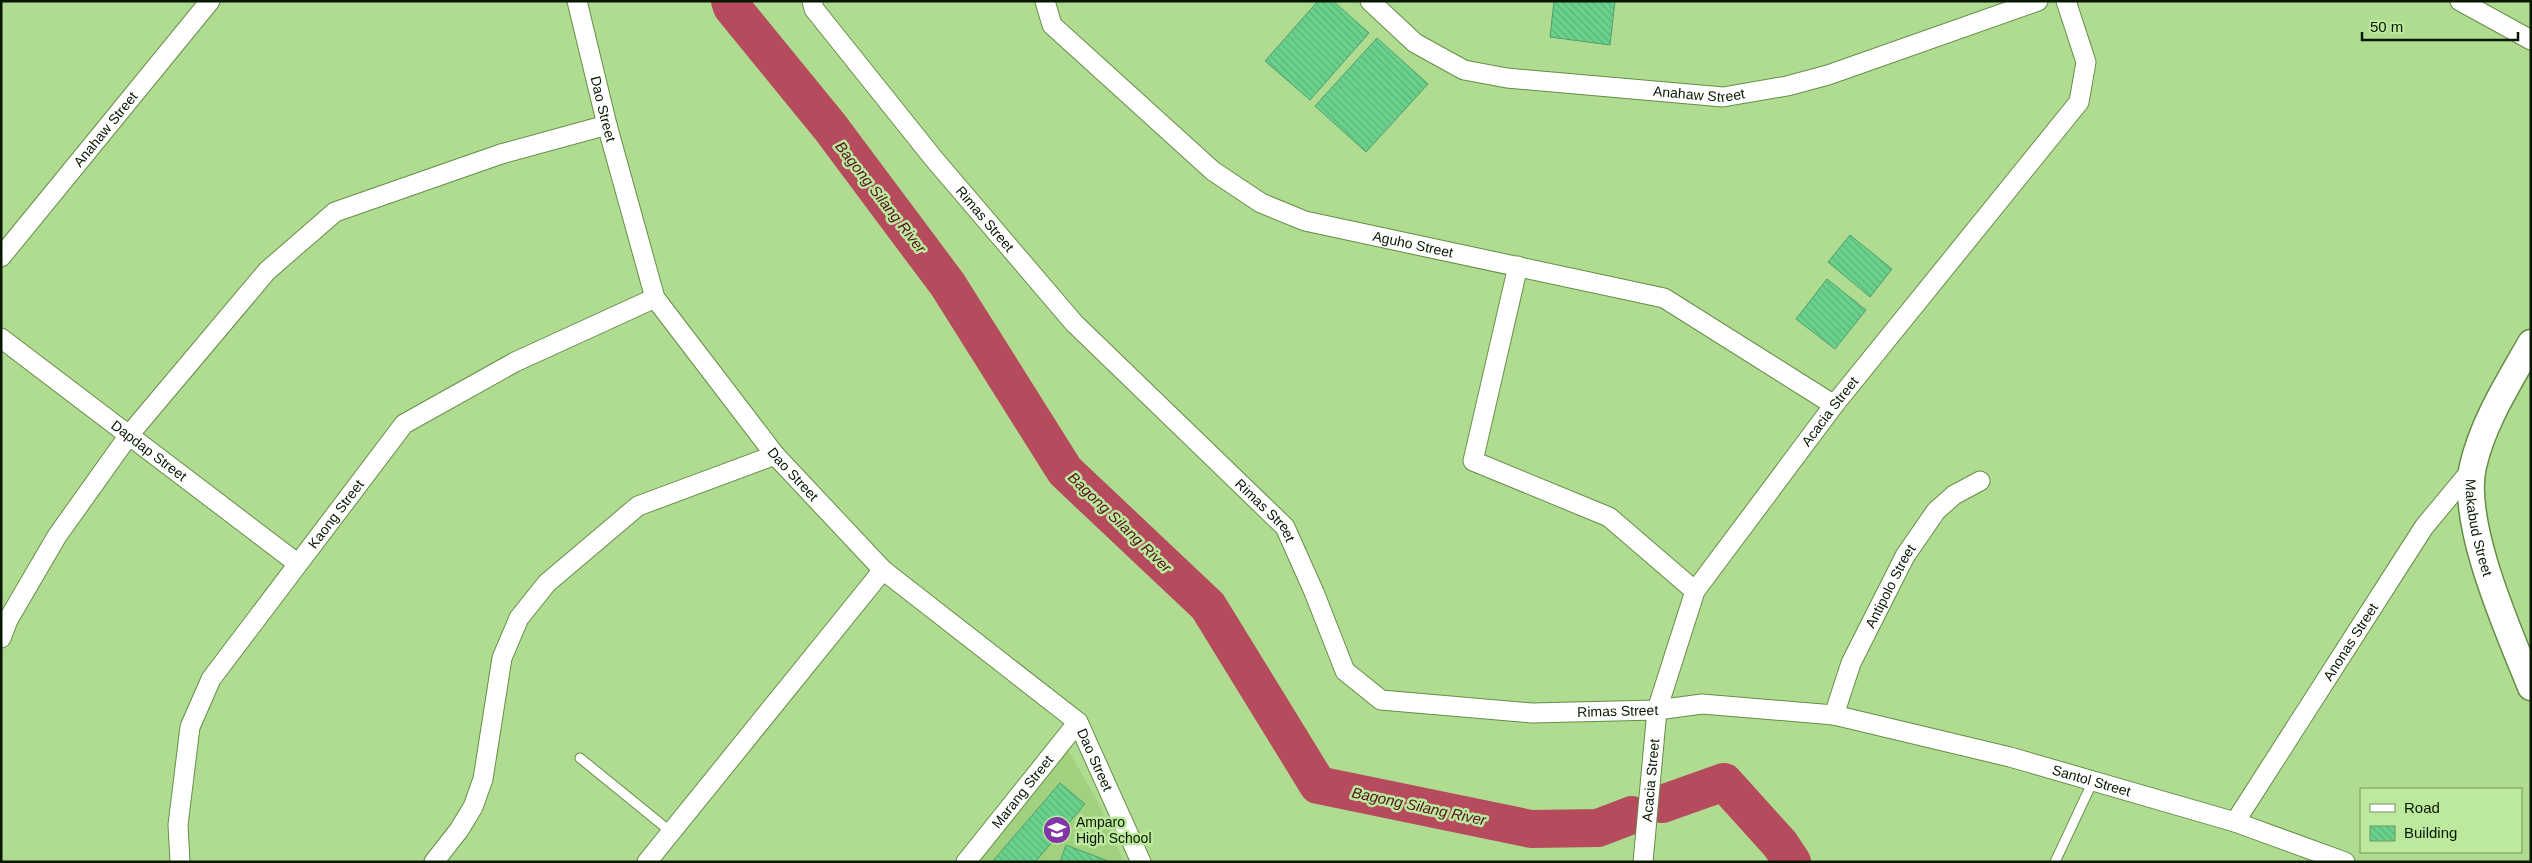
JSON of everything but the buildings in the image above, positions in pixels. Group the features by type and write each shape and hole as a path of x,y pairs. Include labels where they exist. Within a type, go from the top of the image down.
{"street":[{"name":"Anahaw Street","path":"1,257 210,1"},
{"name":"Dao Street","path":"577,1 607,125 656,298 775,455 882,570 1078,722 1141,862"},
{"name":"Rimas Street","path":"812,1 814,9 934,159 1074,323 1286,528 1345,671 1381,700 1532,713 1657,710 1702,704 1834,714"},
{"name":"Aguho Street","path":"1045,1 1052,25 1213,171 1261,203 1304,221 1664,298 1834,405"},
{"name":"Anahaw Street","path":"1370,1 1415,43 1464,70 1508,78 1723,97 1788,86 1828,75 2038,1"},
{"name":"Acacia Street","path":"1643,862 1657,710 1695,591 1834,405 2079,102 2086,62 2066,1"},
{"path":"2460,1 2531,40"},
{"path":"1,638 8,620 57,536 129,435 267,271 335,212 502,154 607,125"},
{"path":"1518,266 1473,461 1609,518 1695,591"},
{"name":"Kaong Street","path":"183,859 178,825 190,726 198,704 211,679 404,424 515,362 656,298"},
{"name":"Dapdap Street","path":"1,338 297,563"},
{"name":"Makabud Street","path":"2531,343 2495,408 2481,438 2472,468 2471,500 2477,534 2505,624 2531,687"},
{"path":"434,862 459,830 473,807 483,780 502,658 519,618 547,583 638,506 775,455"},
{"name":"Anonas Street","path":"2234,822 2424,527 2472,468"},
{"name":"Antipolo Street","path":"1834,714 1851,663 1905,556 1936,511 1954,495 1980,481"},
{"path":"647,862 882,570"},
{"name":"Santol Street","path":"1834,714 2010,757 2093,781 2234,822 2345,862"},
{"name":"Marang Street","path":"966,862 1078,722"}],"lane":[{"path":"580,758 671,832"},
{"path":"2055,862 2093,781"}],"shaded area":[{"name":"Amparo High School","path":"1068,750 1098,802 1122,858 1121,862 978,862"}],"waterway":[{"name":"Bagong Silang River","path":"730,1 732,7 830,127 948,285 1065,471 1208,606 1318,785 1531,829 1598,828 1632,815"},
{"name":"Bagong Silang River","path":"1662,804 1724,782 1780,844 1792,862"}],"place":[{"name":"Amparo High School","path":"1057,830"}]}
